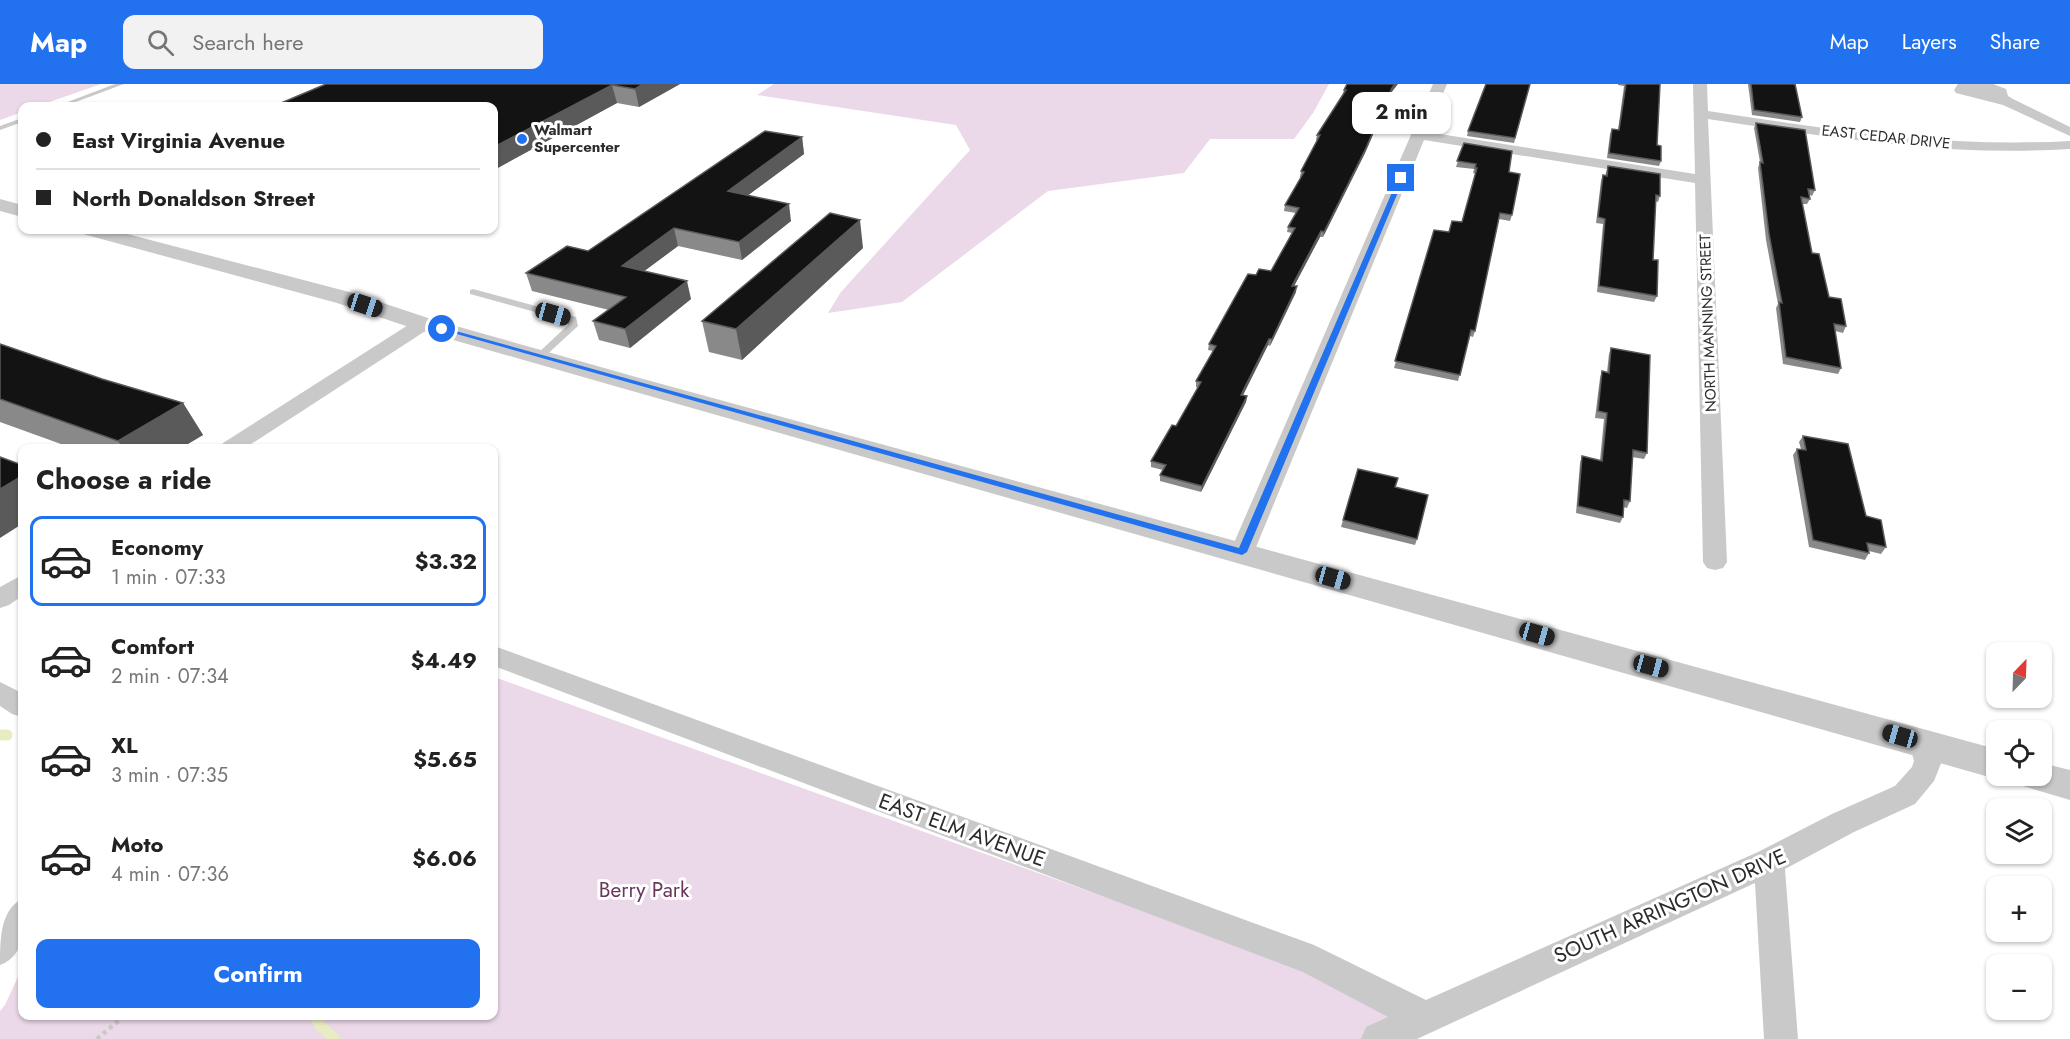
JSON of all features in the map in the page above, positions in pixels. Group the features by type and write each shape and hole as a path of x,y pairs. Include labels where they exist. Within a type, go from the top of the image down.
{"street":[{"path":"1242,552 1440,84"},
{"name":"NORTH MANNING STREET","path":"1700,84 1715,562"},
{"path":"2008,102 2070,132"},
{"name":"EAST CEDAR DRIVE","path":"1702,114 1927,144 2037,148 2070,145"},
{"path":"1419,135 1704,180"},
{"path":"0,205 18,210"},
{"path":"105,234 345,298 423,324 539,357 1986,761"},
{"path":"237,444 423,324"},
{"path":"0,599 18,587"},
{"name":"EAST ELM AVENUE","path":"498,658 1314,961 1424,1017"},
{"path":"0,692 18,704"},
{"name":"SOUTH ARRINGTON DRIVE","path":"1378,1039 1769,862 1843,823 1905,795 1924,773 1928,761 1923,742"},
{"path":"2052,780 2070,785"},
{"path":"1769,862 1781,1039"},
{"path":"0,950 18,921"}],"lane":[{"path":"71,102 121,84"},
{"path":"0,128 18,121"},
{"path":"473,292 573,320 573,326 539,357"}],"path":[{"path":"97,1039 119,1020"}],"green space":[{"path":"0,84 101,84 49,102 18,102 18,113 0,120"},
{"path":"774,84 1329,84 1313,113 1294,139 1210,139 1184,173 1048,191 902,302 828,313 841,292 970,150 956,125 757,95"},
{"name":"Berry Park","path":"498,678 1316,973 1402,1025 1369,1039 0,1039 0,1011 18,977 18,1020 498,1020"}],"building":[{"path":"326,84 643,84 635,89 612,85 498,145 498,102 283,102"},
{"path":"1347,84 1395,84 1324,232 1321,231 1292,286 1297,286 1272,339 1269,339 1241,395 1247,396 1202,486 1160,475 1166,465 1151,461 1172,425 1176,426 1201,382 1196,381 1216,346 1209,344 1248,274 1256,275 1259,269 1271,271 1295,228 1288,227 1299,208 1285,205 1304,172 1301,171 1320,135 1317,135 1346,90 1344,90"},
{"path":"1486,84 1530,84 1515,138 1468,131"},
{"path":"1626,84 1660,84 1657,145 1661,146 1661,161 1609,153 1612,129 1619,130"},
{"path":"1751,84 1795,84 1802,117 1754,110"},
{"path":"1756,123 1805,130 1815,190 1808,189 1810,199 1801,197 1812,253 1819,254 1829,297 1841,299 1846,326 1834,324 1841,368 1786,357 1779,302 1782,303 1769,234 1760,162 1763,163"},
{"path":"765,131 802,137 728,191 789,204 739,242 674,228 622,266 687,281 625,329 593,321 626,297 526,273 567,246 588,251"},
{"path":"1464,143 1512,151 1509,172 1520,174 1512,215 1500,213 1475,331 1471,330 1460,375 1395,361 1434,230 1449,232 1452,221 1462,222 1477,168 1475,168 1476,164 1457,161"},
{"path":"1608,166 1660,174 1660,196 1656,195 1653,260 1658,260 1657,296 1599,286 1605,219 1598,217 1603,175 1607,176"},
{"path":"830,213 860,220 736,329 702,321"},
{"path":"0,344 102,379 183,403 118,441 0,399"},
{"path":"1611,348 1650,355 1647,453 1633,450 1630,501 1624,500 1623,517 1578,506 1582,456 1602,461 1607,413 1598,411 1602,371 1609,373"},
{"path":"1803,436 1848,444 1866,516 1881,520 1886,547 1867,543 1869,553 1813,540 1797,449 1806,450"},
{"path":"0,457 18,464 18,478 0,489"},
{"path":"1358,469 1398,478 1395,487 1428,495 1417,539 1343,520"}],"waterway":[{"path":"0,735 7,735"},
{"path":"317,1020 320,1026 335,1039"}],"place":[{"name":"Walmart Supercenter","path":"522,139"}],"route":[{"path":"442,329 1242,552 1401,178"}]}
